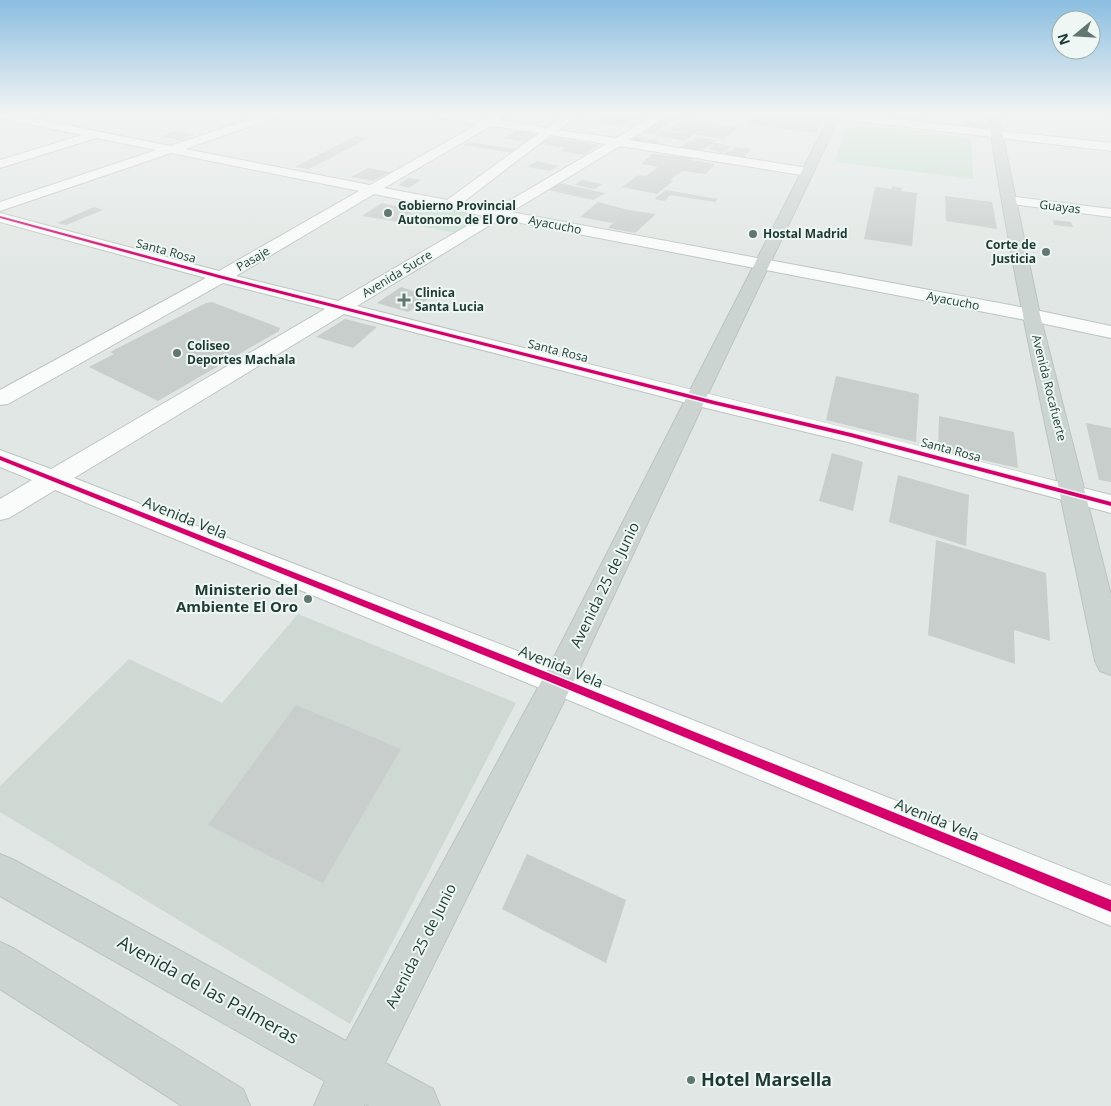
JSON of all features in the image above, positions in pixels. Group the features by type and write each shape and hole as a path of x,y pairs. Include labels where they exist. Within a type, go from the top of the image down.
{"main road":[{"name":"Avenida 25 de Junio","path":"347,1089 558,681 695,398 811,166"},
{"name":"Avenida Rocafuerte","path":"1003,166 1031,315 1074,494 1111,661"},
{"name":"Avenida de las Palmeras","path":"0,874 347,1089 416,1106"},
{"path":"0,964 226,1106"}],"street":[{"path":"0,207 125,166"},
{"name":"Ayacucho","path":"250,166 1031,315 1111,332"},
{"name":"Pasaje","path":"0,399 221,277 414,166"},
{"path":"452,204 504,166"},
{"name":"Avenida Sucre","path":"0,511 580,166"},
{"path":"766,166 808,172"},
{"name":"Guayas","path":"1010,200 1111,213"},
{"name":"Santa Rosa","path":"0,217 341,308 695,398 850,435 1111,504"},
{"name":"Avenida Vela","path":"0,458 558,681 1111,906"}],"shaded area":[{"path":"298,614 516,703 350,1024 0,812 0,786 129,659 222,703"}],"green space":[{"path":"864,166 972,166 973,179"},
{"path":"424,202 484,215 456,233 399,222"}],"building":[{"path":"298,166 316,166 309,169 295,167"},
{"path":"529,166 559,166 550,171 527,167"},
{"path":"650,166 714,166 706,174 683,171 670,180 673,181 657,194 622,187 638,175 646,176 658,167"},
{"path":"368,168 390,172 373,181 351,177"},
{"path":"408,178 421,180 409,188 399,185"},
{"path":"582,180 602,184 595,189 575,185"},
{"path":"560,183 605,193 593,200 548,190"},
{"path":"892,186 902,188 901,191 917,193 912,246 864,239 875,187 891,189"},
{"path":"666,190 718,199 715,202 670,195 665,201 654,199"},
{"path":"945,196 992,202 997,229 946,221"},
{"path":"598,202 628,210 656,214 635,233 608,228 617,219 612,223 580,217"},
{"name":"Gobierno Provincial Autonomo de El Oro","path":"382,203 414,210 399,222 362,216"},
{"path":"94,207 103,210 66,225 57,223"},
{"path":"1053,220 1071,222 1073,227 1054,225"},
{"name":"Clinica Santa Lucia","path":"401,287 431,297 408,312 377,303"},
{"name":"Coliseo Deportes Machala","path":"212,302 280,328 279,331 158,401 89,367 114,354 110,352 206,303"},
{"path":"345,319 377,327 353,348 316,337"},
{"path":"836,376 919,394 916,442 826,420"},
{"path":"939,416 1014,432 1018,468 938,450"},
{"path":"1086,423 1111,428 1111,482 1099,480"},
{"path":"832,453 863,462 853,511 819,501"},
{"path":"898,475 969,495 966,546 889,522"},
{"path":"936,540 1046,573 1050,641 1014,630 1015,664 928,635"},
{"path":"296,705 401,749 323,883 208,825"},
{"path":"527,854 626,900 606,963 502,909"}],"cycle path":[{"path":"0,217 221,277 714,403 851,435 1111,504"},
{"path":"0,458 558,681 1111,906"}],"place":[{"name":"Gobierno Provincial Autonomo de El Oro","path":"388,213"},
{"name":"Hostal Madrid","path":"753,234"},
{"name":"Corte de Justicia","path":"1046,252"},
{"name":"Clinica Santa Lucia","path":"404,300"},
{"name":"Coliseo Deportes Machala","path":"177,353"},
{"name":"Ministerio del Ambiente El Oro","path":"308,599"},
{"name":"Hotel Marsella","path":"691,1080"}]}
